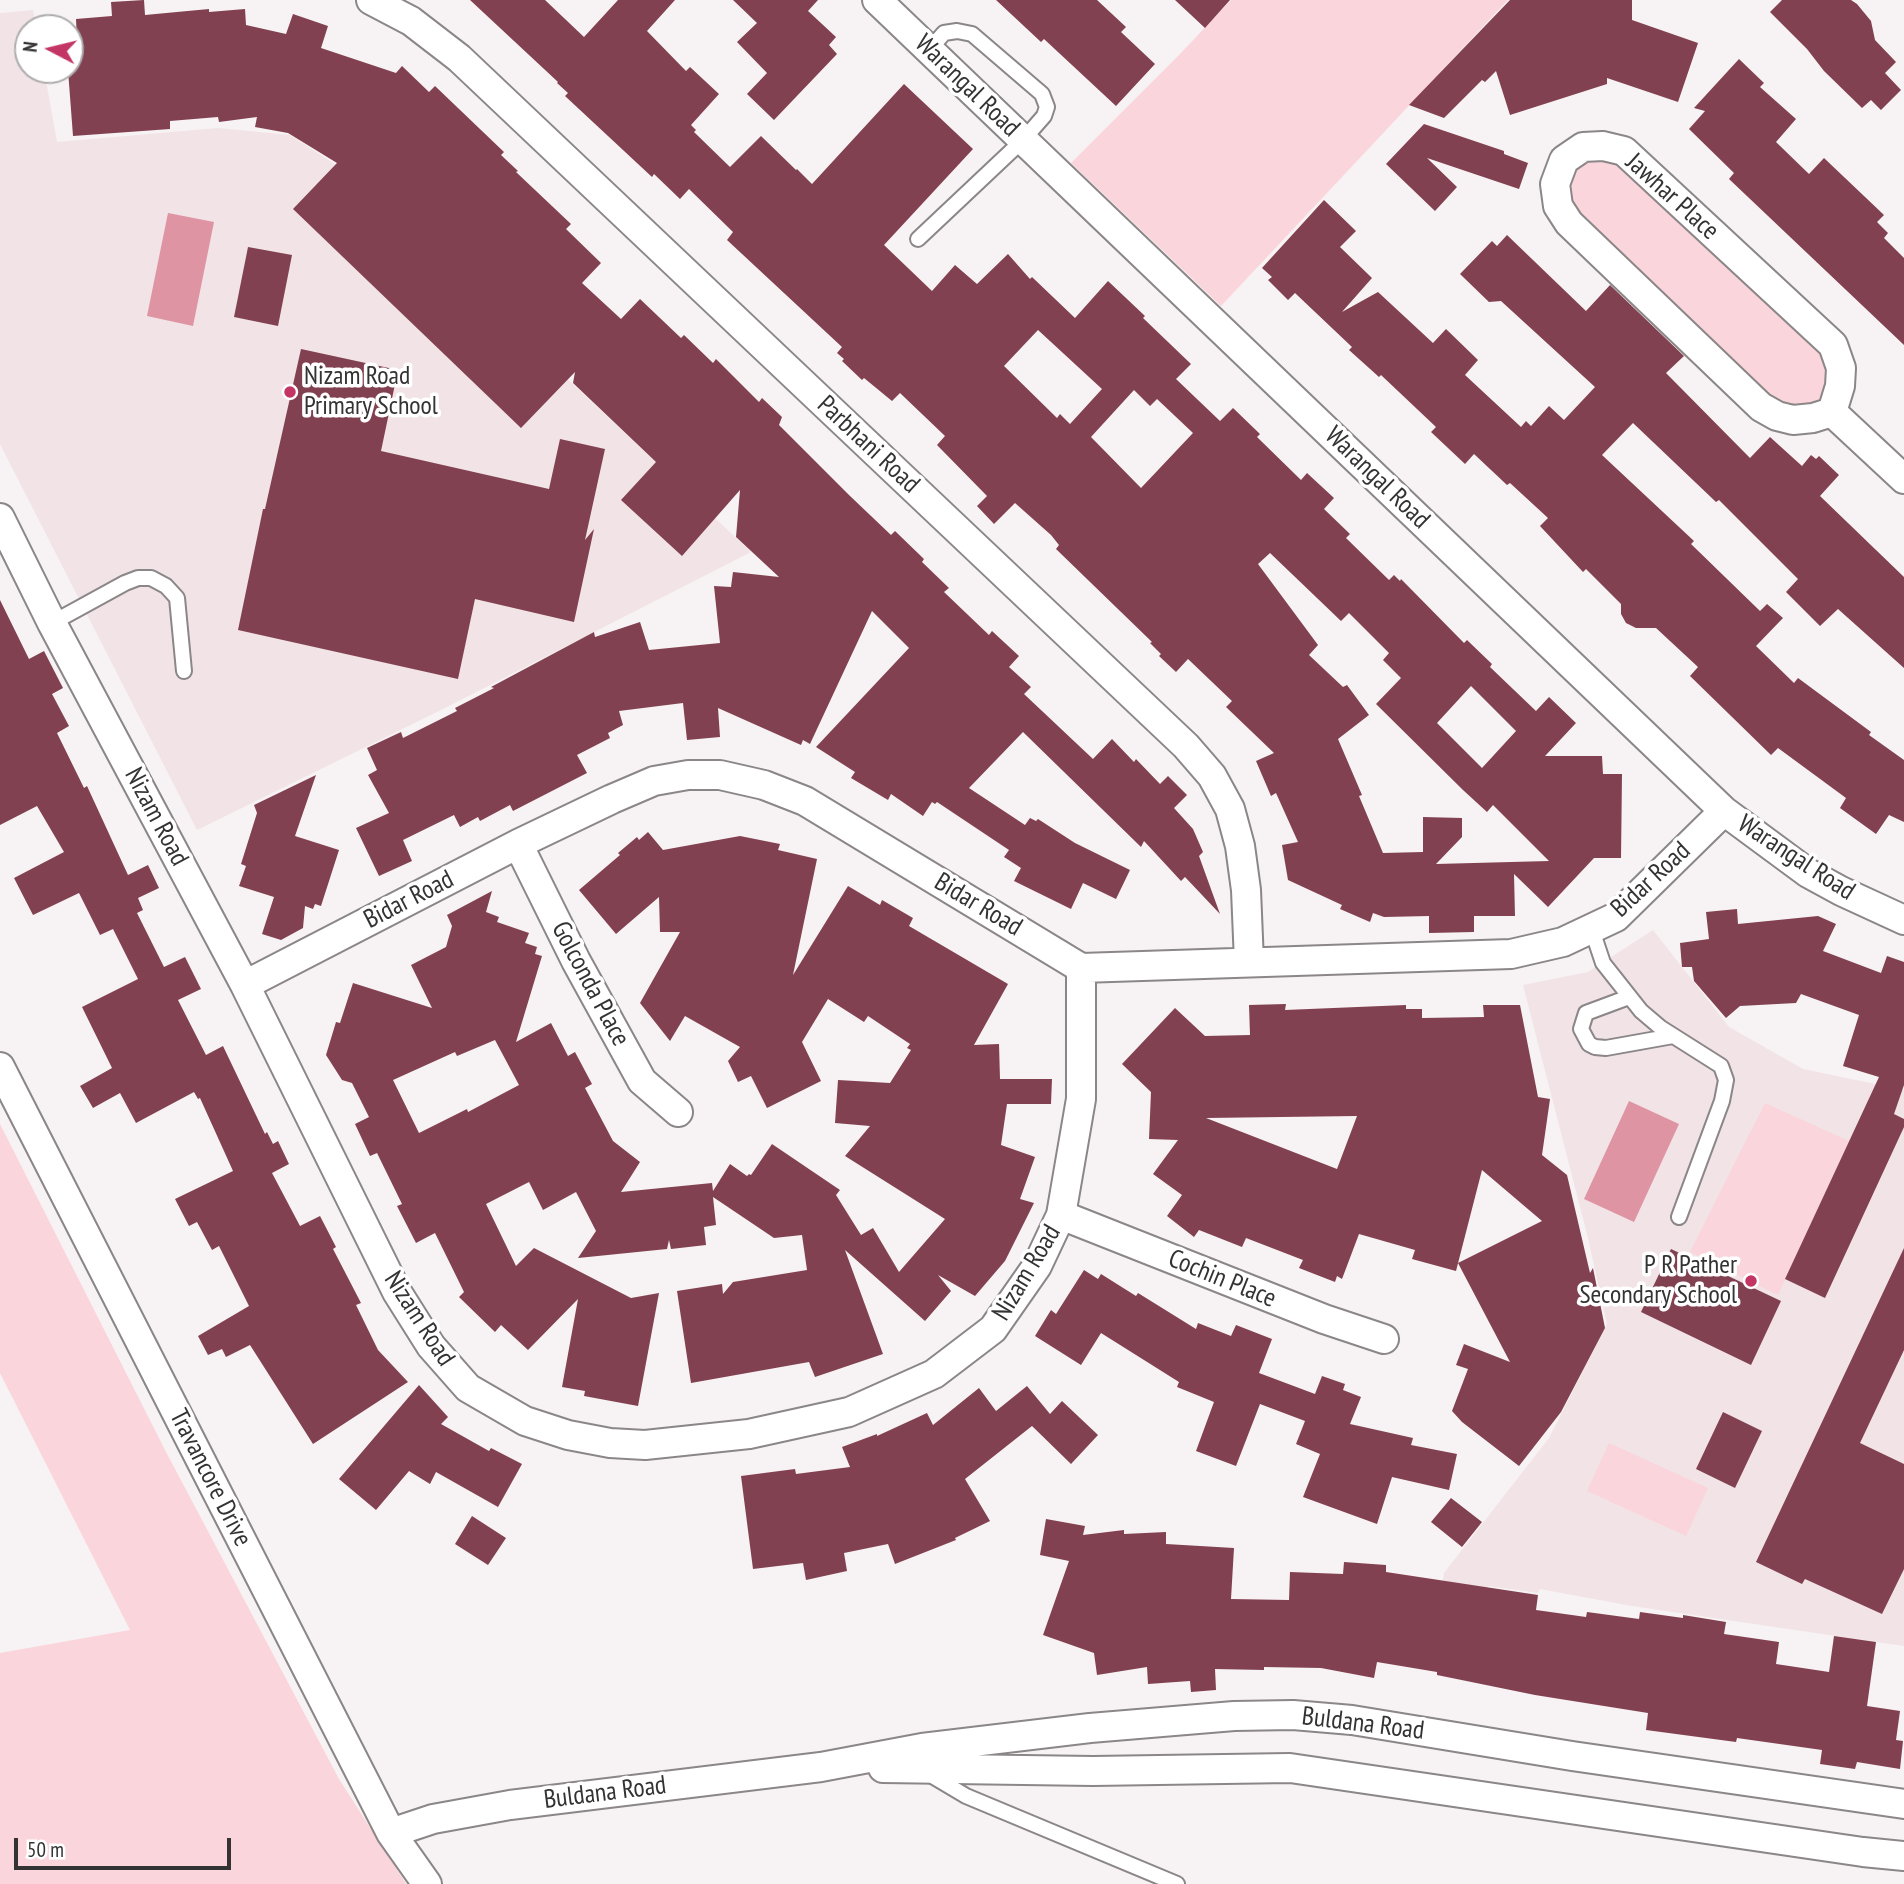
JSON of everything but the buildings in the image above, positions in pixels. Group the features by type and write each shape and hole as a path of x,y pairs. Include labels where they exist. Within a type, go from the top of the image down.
{"street":[{"name":"Parbhani Road","path":"371,0 411,22 459,58 1186,746 1212,776 1230,809 1240,846 1247,890 1249,962"},
{"name":"Warangal Road","path":"877,0 1724,811 1808,873 1904,920"},
{"name":"Jawhar Place","path":"1603,146 1624,151 1833,345 1841,368 1840,386 1832,412 1814,418 1793,420 1776,416 1761,407 1569,223 1558,206 1555,184 1564,160 1583,147 1603,146"},
{"path":"1832,412 1904,479"},
{"name":"Nizam Road","path":"0,517 52,623 245,985 397,1292 431,1346 468,1388 525,1421 568,1435 610,1443 645,1445 694,1442 749,1434 849,1412 934,1374 993,1329 1037,1266 1061,1215 1081,1099 1081,968"},
{"name":"Bidar Road","path":"245,985 518,844 654,781 688,775 720,775 764,785 805,801 1081,968 1511,954 1563,942 1616,917 1724,811"},
{"name":"Golconda Place","path":"518,844 576,961 642,1081 678,1112"},
{"name":"Travancore Drive","path":"0,1067 391,1833 427,1884"},
{"name":"Cochin Place","path":"1061,1215 1324,1319 1384,1339"},
{"name":"Buldana Road","path":"391,1833 433,1819 510,1805 821,1767 922,1748 1090,1728 1234,1716 1293,1715 1352,1720 1572,1756 1904,1804"},
{"name":"Buldana Road","path":"821,1767 1093,1771 1290,1768 1863,1853 1904,1856"}],"lane":[{"path":"918,239 1023,140 1044,116 1047,107 1042,94 972,34 957,31 944,33 929,50"},
{"path":"52,623 125,583 138,578 151,578 166,586 177,598 184,671"},
{"path":"1592,930 1604,963 1641,1011 1673,1036 1721,1066 1726,1080 1722,1101 1679,1217"},
{"path":"1629,996 1586,1013 1581,1029 1589,1044 1595,1048 1606,1048 1673,1036"},
{"path":"920,1768 965,1796 1177,1884"}],"shaded area":[{"path":"1231,0 1508,0 1221,306 1071,163"},
{"name":"Nizam Road Primary School","path":"33,10 34,14 14,14 14,84 47,84 57,142 218,128 290,135 350,174 751,552 445,708 197,830 0,444 0,13"},
{"path":"1608,153 1810,337 1830,366 1825,392 1817,403 1803,410 1778,409 1576,218 1565,178 1583,158"},
{"path":"168,213 214,222 193,326 147,316"},
{"name":"P R Pather Secondary School","path":"1653,930 1729,1027 1803,1069 1904,1090 1904,1646 1632,1606 1540,1589 1538,1593 1488,1586 1487,1589 1443,1581 1444,1573 1549,1438 1607,1324 1588,1238 1523,985 1588,972"},
{"path":"1629,1101 1679,1124 1634,1222 1584,1199"},
{"path":"1765,1103 1849,1141 1778,1295 1690,1252"},
{"path":"0,1124 165,1450 339,1779 406,1884 0,1884 0,1653 130,1630 0,1373"},
{"path":"1609,1443 1708,1488 1686,1536 1587,1491"}],"place":[{"name":"Nizam Road Primary School","path":"290,392"},
{"name":"P R Pather Secondary School","path":"1751,1281"}]}
